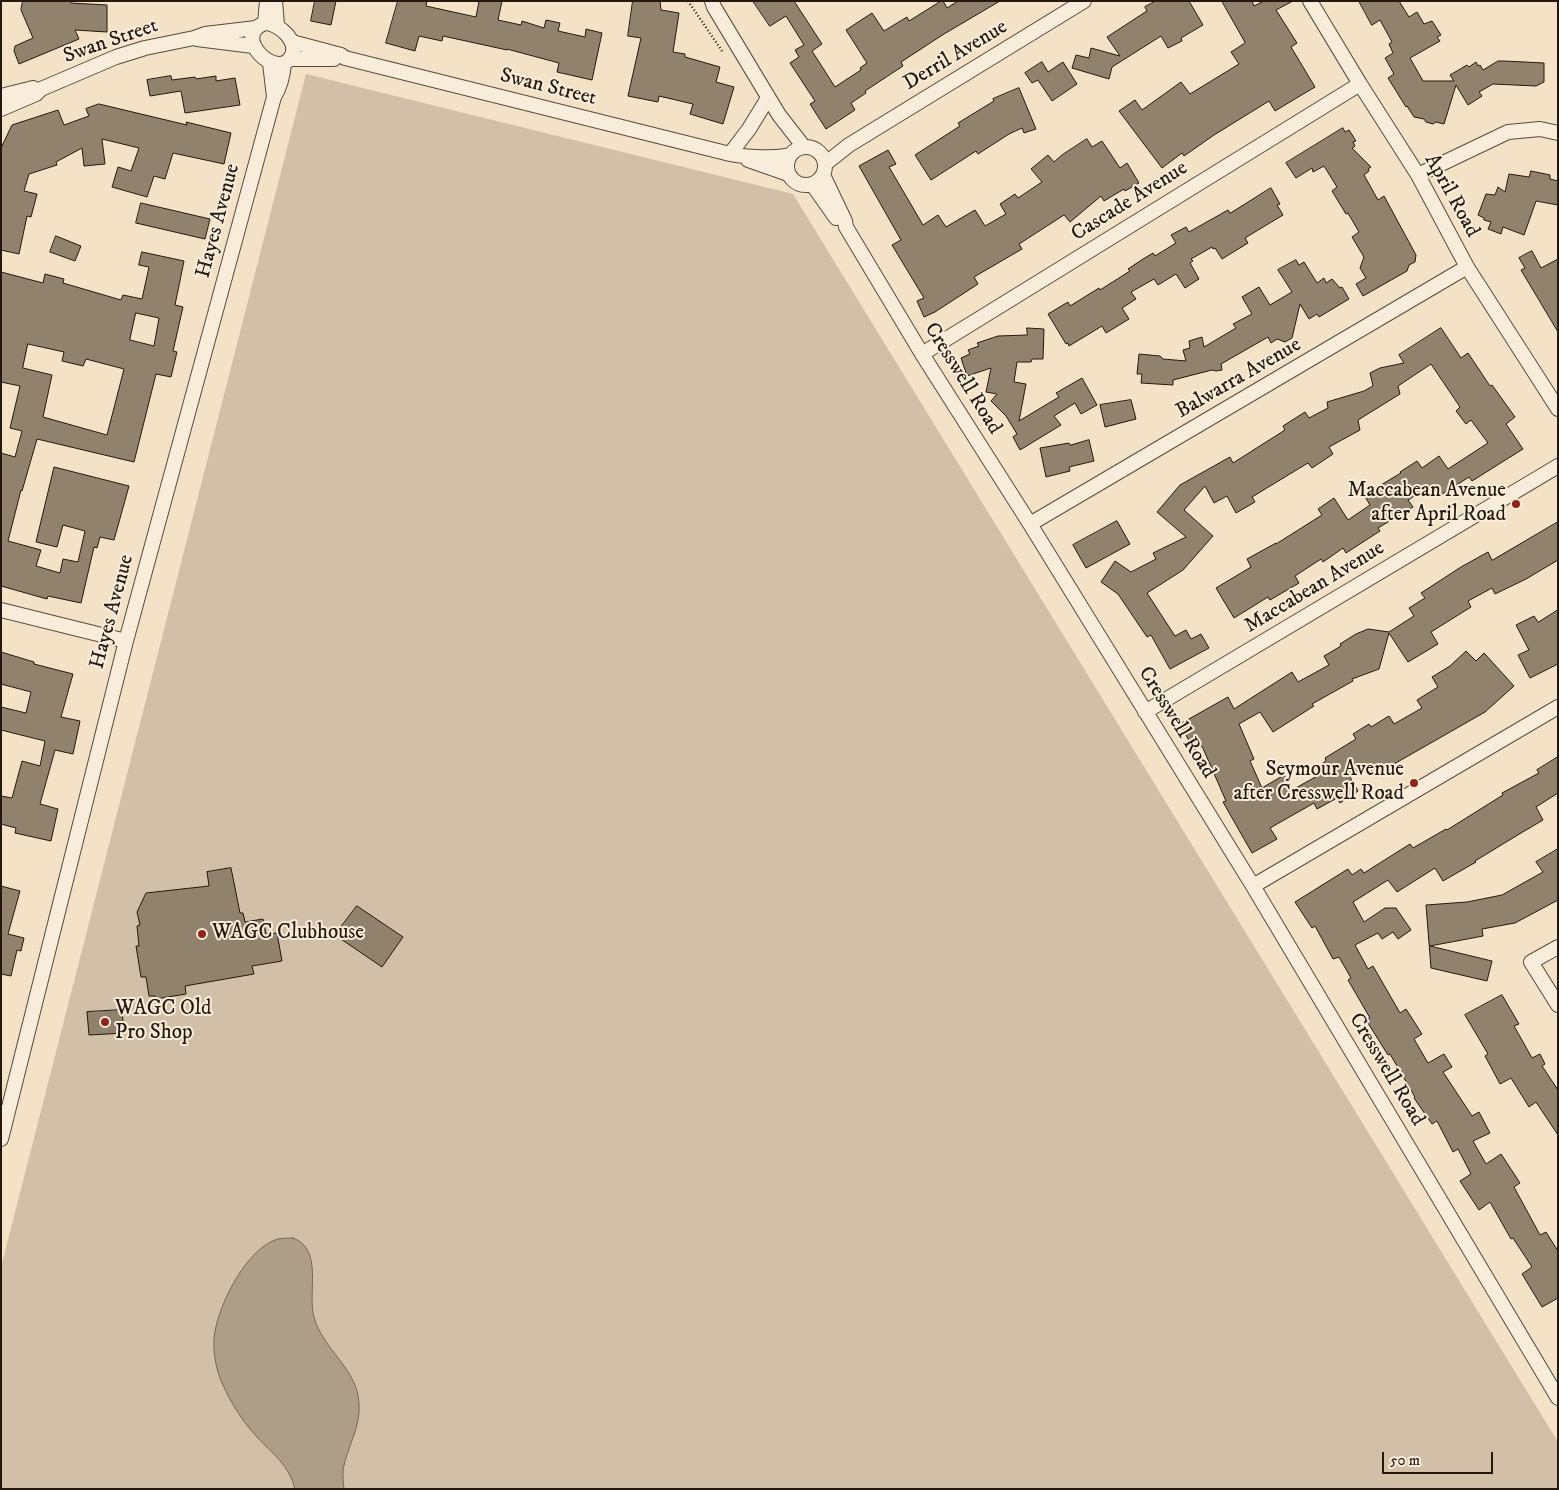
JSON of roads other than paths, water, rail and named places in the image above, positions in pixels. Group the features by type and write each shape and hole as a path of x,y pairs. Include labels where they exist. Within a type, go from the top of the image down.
{"street":[{"path":"266,26 267,1"},
{"path":"275,1 266,26 252,40 253,46 281,62"},
{"path":"712,1 768,98 788,129 804,147"},
{"name":"Derril Avenue","path":"822,164 849,145 1084,1"},
{"name":"April Road","path":"1310,1 1418,175 1468,267 1558,409"},
{"path":"266,26 292,42"},
{"name":"Swan Street","path":"1,109 36,94 41,89 116,57 205,34 266,26"},
{"name":"Swan Street","path":"194,38 253,46"},
{"name":"Swan Street","path":"292,42 341,55 345,58"},
{"name":"Hayes Avenue","path":"1,1139 5,1104 126,641 274,97 283,77 281,62 293,54 294,47 292,42"},
{"name":"Swan Street","path":"281,62 345,58 735,155 788,174"},
{"name":"Cascade Avenue","path":"922,354 1360,84"},
{"name":"Swan Street","path":"1,96 35,88 41,89"},
{"path":"735,155 768,98"},
{"path":"1418,175 1508,132 1540,128 1558,133"},
{"path":"798,148 812,148 822,164 820,179 812,184 796,182 788,174 787,164 790,155 798,148"},
{"name":"Swan Street","path":"735,155 784,157 790,155"},
{"name":"Cresswell Road","path":"822,164 845,221 846,228 922,354 1030,524 1253,886 1558,1398"},
{"name":"Cresswell Road","path":"812,184 839,223 846,228"},
{"name":"Balwarra Avenue","path":"1030,524 1468,267"},
{"name":"Maccabean Avenue","path":"1145,712 1558,466"},
{"path":"1,610 126,641"},
{"path":"1253,886 1558,707"},
{"path":"1558,947 1531,962 1558,1005"}],"place":[{"name":"Maccabean Avenue after April Road","path":"1516,504"},
{"name":"Seymour Avenue after Cresswell Road","path":"1414,783"},
{"name":"WAGC Clubhouse","path":"202,934"},
{"name":"WAGC Old Pro Shop","path":"105,1022"}]}
